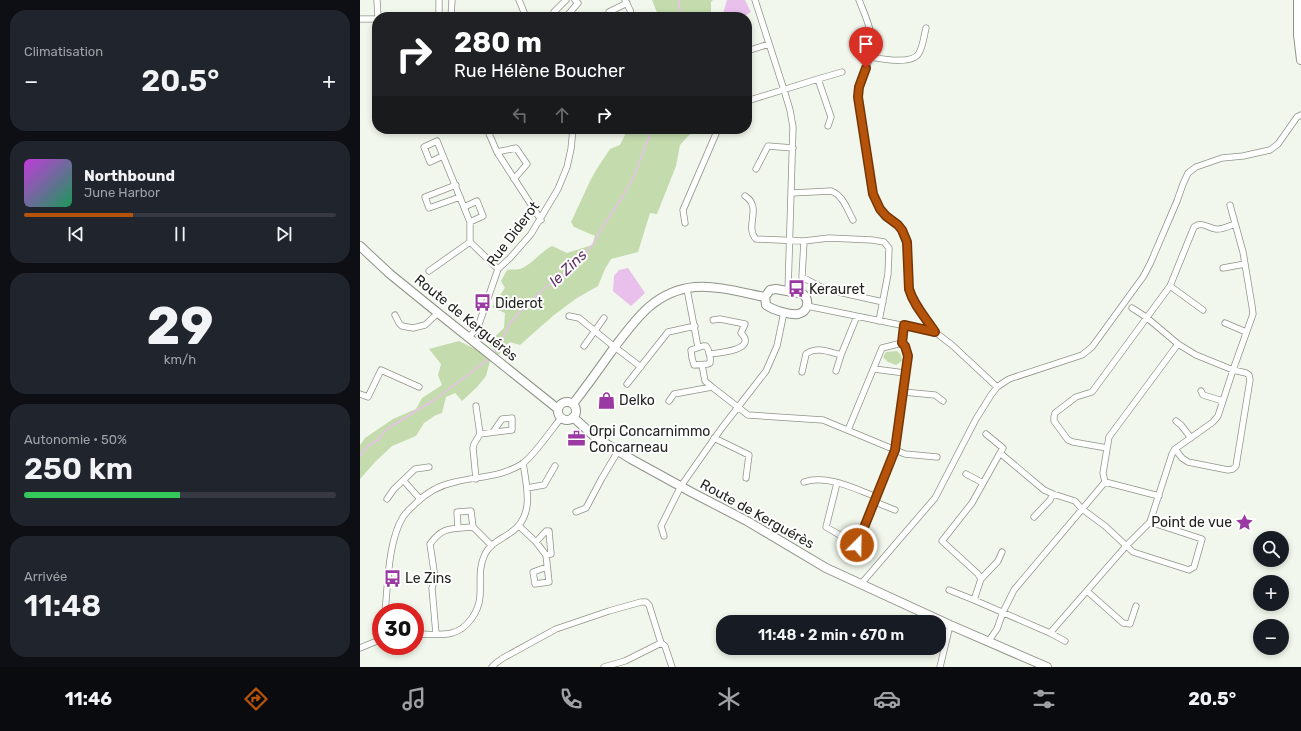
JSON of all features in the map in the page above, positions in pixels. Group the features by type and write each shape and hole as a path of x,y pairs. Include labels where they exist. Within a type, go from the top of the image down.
{"street":[{"path":"377,0 377,12"},
{"path":"439,0 439,12"},
{"path":"451,12 452,0"},
{"path":"519,0 524,12"},
{"path":"554,12 566,0"},
{"path":"570,12 578,3 574,0"},
{"path":"755,0 790,110 793,127 788,291"},
{"path":"859,0 869,24 872,39 870,57 861,79 858,93 873,194 880,209 886,216 898,225 906,236 908,246 909,289 916,307 935,332 952,345 998,387"},
{"path":"609,12 626,2 631,12"},
{"path":"1299,3 1298,35 1301,60"},
{"path":"360,19 372,18"},
{"path":"870,57 886,60 912,59 919,54 926,28"},
{"path":"752,49 768,44"},
{"path":"752,100 842,72"},
{"path":"818,79 831,117 828,126"},
{"path":"861,584 935,498 976,419 991,395 998,387 1009,380 1082,355 1092,347 1143,277 1178,201 1188,173 1196,167 1222,158 1243,156 1270,150 1278,144 1301,115"},
{"path":"489,134 497,152 541,220"},
{"name":"Rue Diderot","path":"469,338 478,326 498,269 531,234 541,220 558,189 567,167 571,150 572,134"},
{"path":"685,223 682,210 716,134"},
{"path":"756,169 768,146 793,148"},
{"path":"497,152 516,148 527,164 514,179"},
{"path":"443,156 470,222 470,242 498,269"},
{"path":"456,185 425,197 429,208 460,197"},
{"path":"792,193 830,191 836,193 842,200 853,220"},
{"path":"745,196 753,205 752,231 753,236 756,239 804,241 828,238 884,242 889,248 888,274 880,321"},
{"path":"464,207 477,201 483,216 470,222"},
{"path":"1050,633 1126,546 1150,522 1172,454 1175,449 1213,422 1218,416 1252,314 1245,264 1230,205"},
{"path":"1107,448 1068,440 1054,421 1055,413 1076,397 1092,392 1170,286 1194,227 1201,224 1218,229 1235,224"},
{"path":"804,241 802,277 825,289 883,302"},
{"path":"429,271 470,242"},
{"name":"Route de Kerguérès","path":"360,246 390,274 558,409"},
{"path":"1223,268 1245,264"},
{"path":"1170,286 1203,310"},
{"path":"573,404 641,313 659,299 678,290 695,287 709,287 765,297"},
{"path":"687,289 698,347"},
{"path":"776,289 788,291 803,294 806,297 807,306 803,311 797,314 784,312 772,309 766,305 765,297 770,290 776,289"},
{"path":"807,306 935,332"},
{"path":"1132,308 1178,344 1196,355 1249,375 1250,380 1236,466 1228,470 1188,462 1182,458 1175,449"},
{"path":"664,536 661,526 681,486 714,438 766,371 777,346 784,312"},
{"path":"395,315 402,326 413,328 425,325 438,313"},
{"path":"569,316 579,318 641,367"},
{"path":"836,371 857,316"},
{"path":"584,346 604,318"},
{"path":"710,354 740,349 745,341 744,336 740,333 745,324 720,319 713,320"},
{"path":"1225,323 1246,332"},
{"path":"837,482 826,527 857,545 895,450 908,356 905,346 902,343 904,325"},
{"path":"627,384 668,332 695,326"},
{"path":"848,430 882,348 902,343"},
{"path":"1105,482 1103,473 1109,437 1178,344"},
{"path":"706,346 710,354 710,363 694,365 691,350 706,346"},
{"path":"802,372 806,354 810,351 817,349 841,355"},
{"path":"702,365 705,381 748,415 823,420 905,454 937,457"},
{"path":"874,369 905,373"},
{"path":"360,394 368,397 382,370 419,387"},
{"path":"669,401 674,394 712,387"},
{"path":"1202,391 1203,395 1223,401"},
{"path":"903,392 935,395 943,401"},
{"path":"564,402 570,402 573,404 576,409 575,415 566,420 561,418 558,414 559,406 564,402"},
{"path":"476,406 480,434 473,448 476,479"},
{"name":"Route de Kerguérès","path":"573,417 595,437 618,451 747,520 826,568 950,625 1047,667"},
{"path":"386,603 391,554 395,534 403,516 420,498 448,483 493,476 523,464 561,418"},
{"path":"1176,421 1191,438"},
{"path":"480,434 493,432"},
{"path":"981,579 978,574 942,541 972,503 1003,448 986,434"},
{"path":"714,438 749,455 746,478"},
{"path":"576,512 586,508 618,451"},
{"path":"1000,453 1044,490 1075,501 1082,509 1105,526 1133,552 1189,570 1194,567 1202,539 1150,522"},
{"path":"424,634 447,634 458,630 470,620 476,611 480,597 481,566 483,560 491,545 511,533 519,526 527,511 527,488 523,464"},
{"path":"527,488 544,485 555,466"},
{"path":"387,499 394,489 415,469 429,467"},
{"path":"966,474 983,483"},
{"path":"804,482 810,480 837,482 876,499 895,510"},
{"path":"404,481 420,498"},
{"path":"1105,482 1159,496"},
{"path":"988,642 997,629 1003,612 1014,590 1105,482"},
{"path":"1034,517 1050,500 1053,494"},
{"path":"458,528 456,512 471,511 473,527 491,545"},
{"path":"519,526 536,542 546,555 547,567"},
{"path":"436,634 432,588 435,578 430,544 443,531 473,527"},
{"path":"536,542 546,531 549,531 551,554 546,555"},
{"path":"974,600 981,579 998,561 1002,552"},
{"path":"949,590 1003,612 1065,641"},
{"path":"1087,591 1122,623 1130,624 1136,606"},
{"path":"492,667 503,658 556,629 641,602 646,602 649,605 661,644 665,646 672,667"},
{"path":"940,667 950,625"},
{"path":"360,648 372,643"},
{"path":"604,667 624,661 661,644"}],"green space":[{"path":"652,0 713,0 711,2 711,12 657,12"},
{"path":"626,134 690,134 680,145 676,166 657,214 650,213 638,252 611,259 598,286 577,298 554,315 520,345 510,342 498,355 488,343 504,328 505,313 492,307 505,288 501,281 507,270 525,267 552,246 567,253 592,245 595,236 574,227 571,222 598,167 610,149 620,145"},
{"path":"459,341 479,351 490,361 486,376 462,401 455,393 446,397 442,413 424,423 416,436 392,446 360,479 360,445 365,438 393,419 416,409 422,398 442,385 438,375 441,364 429,349"},
{"path":"897,351 901,355 902,361 896,365 888,362 883,357 886,352"}],"shaded area":[{"path":"727,0 745,0 751,12 723,12"},
{"path":"628,268 645,293 631,306 613,291 614,276 619,270"}],"waterway":[{"name":"le Zins","path":"679,0 680,12"},
{"name":"le Zins","path":"494,354 511,322 520,312 547,286 573,266 594,243 634,176 650,134"},
{"name":"le Zins","path":"360,456 368,446 378,440 390,427 434,400 490,358"}],"place":[{"name":"Kerauret","path":"796,289"},
{"name":"Diderot","path":"482,303"},
{"name":"Delko","path":"606,400"},
{"name":"Orpi Concarnimmo Concarneau","path":"576,439"},
{"name":"Point de vue","path":"1245,522"},
{"name":"Le Zins","path":"392,578"}],"route":[{"path":"857,545 895,450 908,356 905,346 902,343 904,325 935,332 916,307 910,294 908,246 906,236 898,225 886,216 880,209 873,194 858,97 861,79 866,68"}]}
